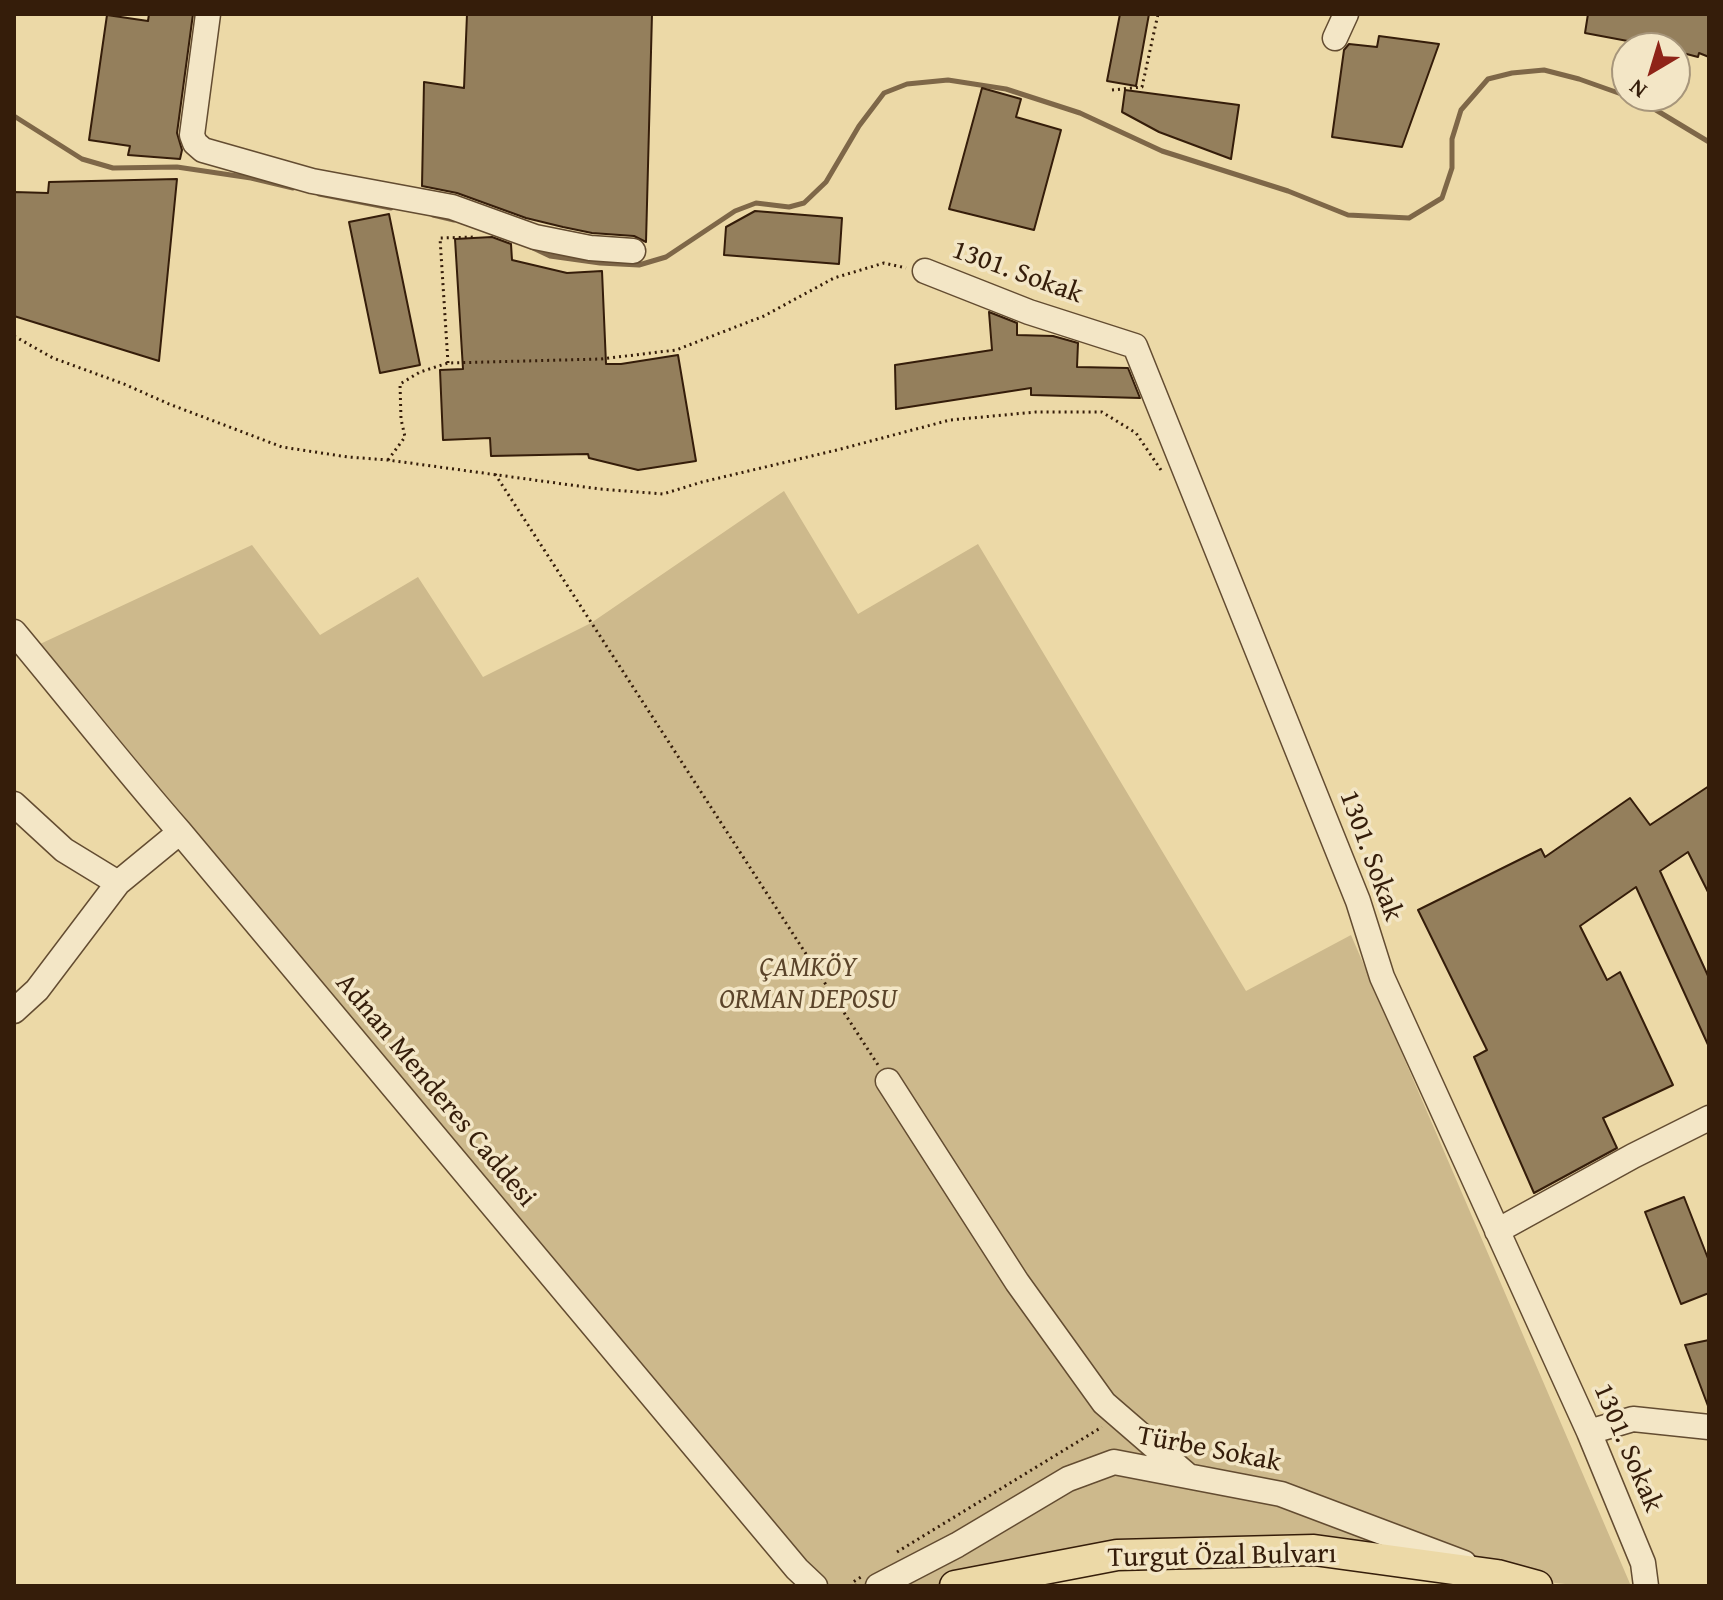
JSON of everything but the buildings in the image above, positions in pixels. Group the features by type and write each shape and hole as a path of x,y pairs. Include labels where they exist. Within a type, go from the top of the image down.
{"main road":[{"name":"Turgut Özal Bulvarı","path":"955,1586 1117,1555 1314,1550 1497,1575 1537,1586"}],"street":[{"path":"208,14 192,135 203,150 312,181 452,207 535,237 590,248 633,251"},
{"path":"1335,38 1346,14"},
{"name":"1301. Sokak","path":"925,271 1029,312 1135,346 1358,901 1382,977 1589,1432 1643,1563 1646,1586"},
{"name":"Adnan Menderes Caddesi","path":"14,632 139,786 797,1569 815,1586"},
{"path":"14,804 64,850 118,883"},
{"path":"14,1011 37,990 118,883 180,832"},
{"path":"888,1081 1017,1282 1104,1403 1188,1475"},
{"path":"1497,1231 1709,1118"},
{"path":"1589,1432 1633,1419 1709,1427"},
{"name":"Türbe Sokak","path":"872,1580 957,1545 1068,1479 1114,1462 1281,1494 1497,1575"}],"path":[{"path":"1112,90 1142,87 1158,14"},
{"path":"448,363 440,238 491,237 493,222"},
{"path":"388,460 405,437 400,384 420,372 448,363 601,359 676,350 764,316 834,278 884,263 925,271"},
{"path":"14,336 53,358 282,447 600,489 663,494 950,420 1036,412 1102,412 1136,433 1163,472"},
{"path":"495,474 888,1081"},
{"path":"890,1556 1119,1416"},
{"path":"856,1586 853,1582 872,1580"}],"green space":[{"name":"ÇAMKÖY ORMAN DEPOSU","path":"784,491 858,614 978,544 1246,991 1351,935 1631,1586 1584,1586 1180,1543 975,1586 821,1586 40,644 252,545 320,635 418,577 483,677 591,623"}],"waterway":[{"path":"531,247 550,256 639,265 666,257 735,211 756,203 789,207 804,203 826,182 859,126 884,93 907,84 948,80 1006,89 1080,113 1162,151 1288,191 1348,215 1409,218 1442,198 1452,168 1452,139 1461,110 1488,79 1544,70 1611,90"},
{"path":"1659,112 1709,142"},
{"path":"14,116 82,159 113,168 177,167 293,188"},
{"path":"319,194 391,208"},
{"path":"433,215 454,220"}]}
